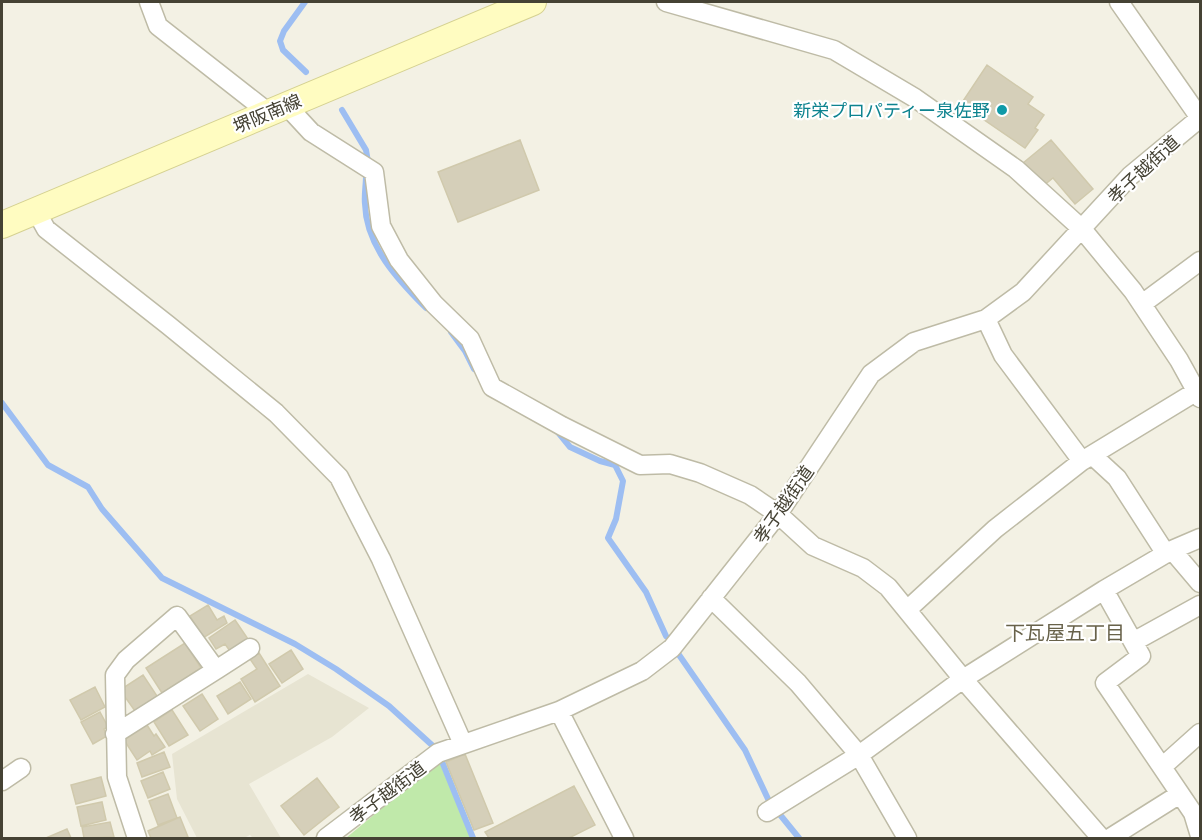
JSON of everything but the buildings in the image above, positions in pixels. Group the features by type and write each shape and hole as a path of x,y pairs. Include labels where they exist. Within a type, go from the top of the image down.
{"main road":[{"name":"堺阪南線","path":"2,225 533,2"}],"street":[{"path":"149,2 158,26 311,132 374,172 381,226 399,260 434,304 470,339 492,387 562,426 640,465 670,464 700,473 750,495 778,514 813,546 863,568 888,587 963,679 1101,838"},
{"path":"666,2 834,50 915,98 1016,169 1082,229 1142,304 1199,394 1087,458 995,529 907,610"},
{"path":"1119,2 1200,118"},
{"name":"孝子越街道","path":"326,838 438,753 559,711 642,671 672,648 778,514 871,374 914,342 986,319 1023,292 1130,176 1200,118"},
{"path":"36,211 46,229 276,413 339,477 381,559 463,744"},
{"path":"1142,304 1200,261"},
{"path":"986,319 1003,356 1087,458 1117,478 1169,552 1200,583"},
{"path":"767,812 859,755 963,679 1104,590 1169,552 1200,538"},
{"path":"1104,590 1141,656 1105,683 1193,813 1200,836"},
{"path":"711,598 798,683 859,755 907,838"},
{"path":"1133,642 1200,605"},
{"path":"137,838 117,777 115,675 126,660 177,616 216,669"},
{"path":"116,734 250,648"},
{"path":"559,711 624,838"},
{"path":"1162,767 1200,733"},
{"path":"2,781 21,768"},
{"path":"1110,838 1180,794"}],"shaded area":[{"path":"308,674 369,708 332,737 249,784 281,838 253,838 250,835 244,838 197,838 177,799 172,754"}],"green space":[{"path":"439,761 471,838 346,838"}],"waterway":[{"path":"305,2 284,31 280,41 283,50 306,72"},
{"path":"342,110 366,150 368,162"},
{"path":"366,176 367,219 377,248 395,274 426,308"},
{"path":"451,332 465,351 474,369"},
{"path":"2,403 48,465 88,487 102,509 162,578 295,644 336,669 389,706 433,746"},
{"path":"557,431 570,447 600,461 615,465 623,481 616,519 608,538 646,592 666,636"},
{"path":"677,652 745,750 769,801"},
{"path":"441,759 473,838"},
{"path":"777,811 799,838"}],"place":[{"name":"新栄プロパティー泉佐野","path":"1002,110"}],"district":[{"name":"下瓦屋五丁目","path":"1065,632"}]}
